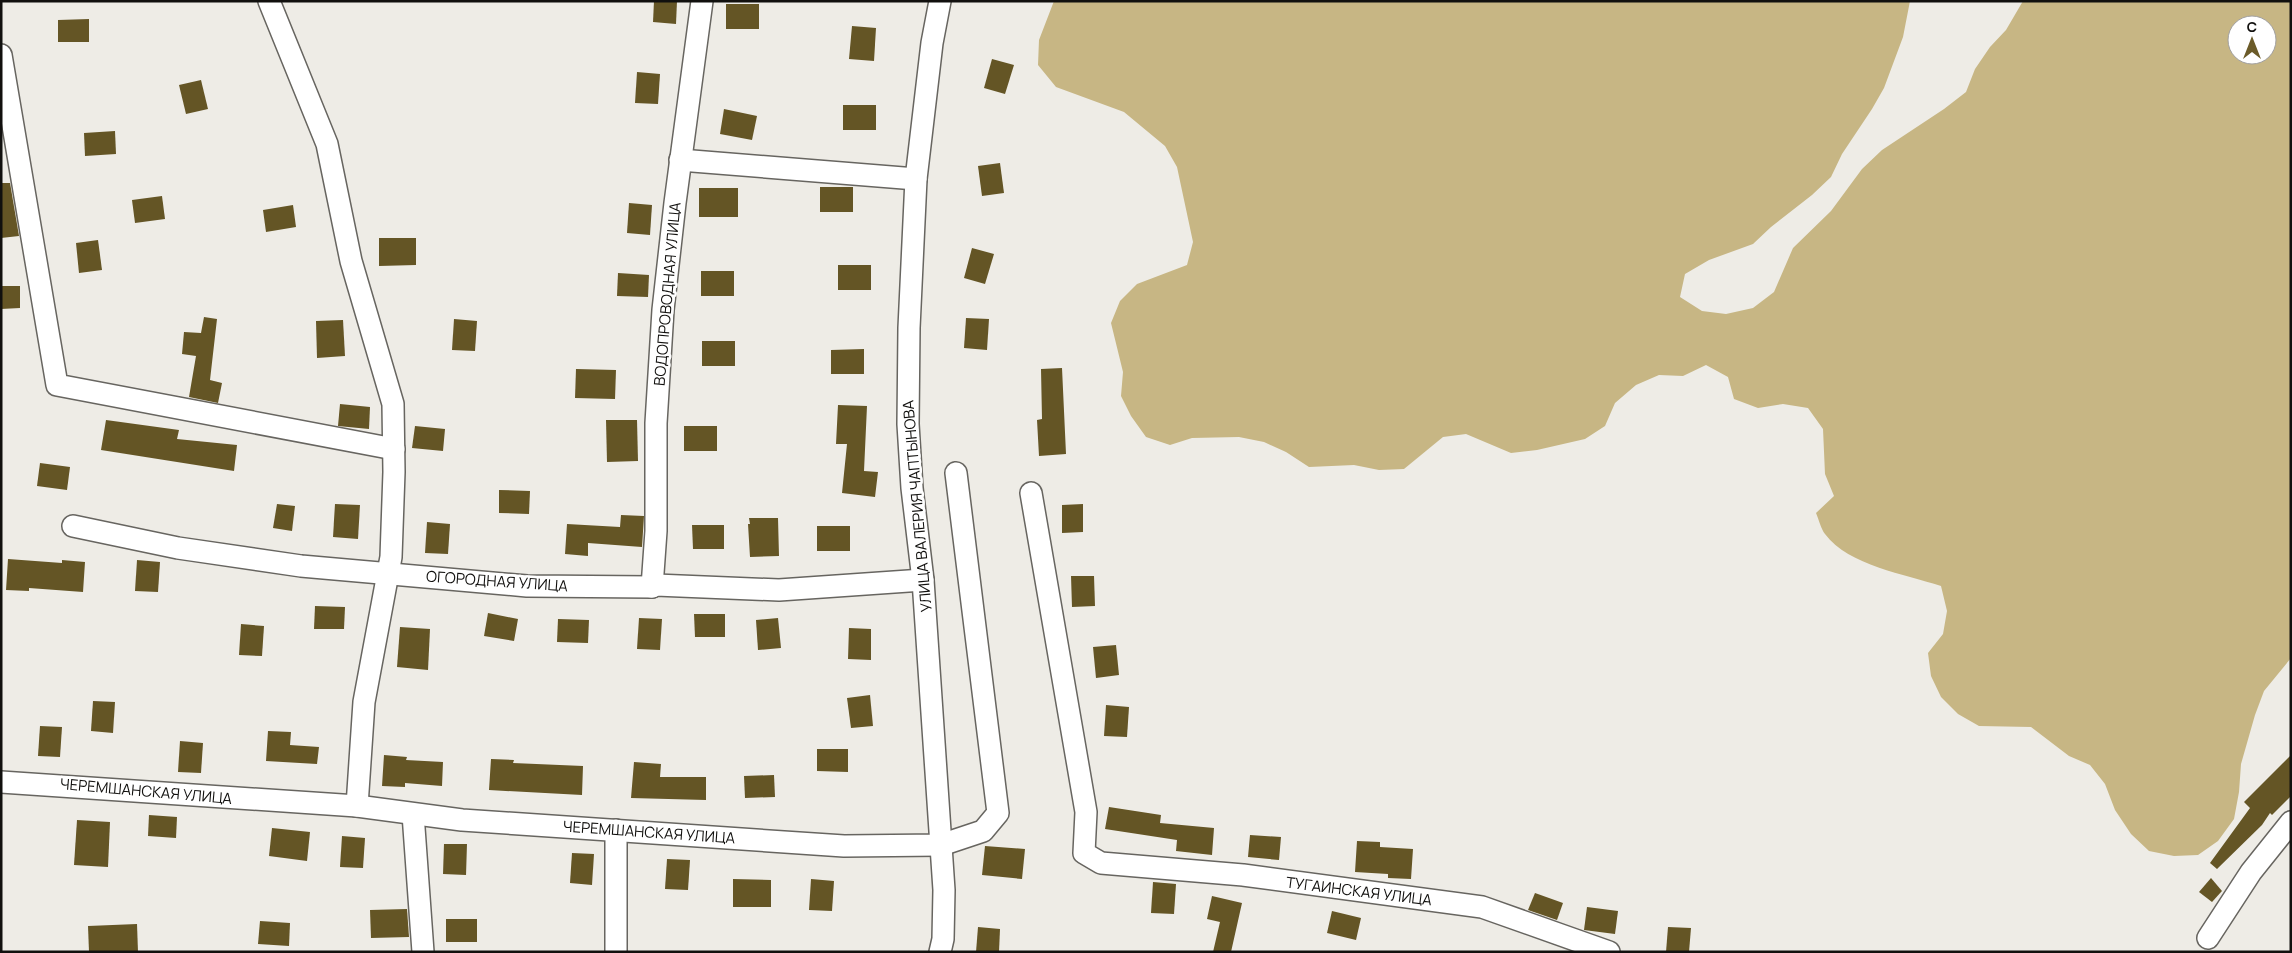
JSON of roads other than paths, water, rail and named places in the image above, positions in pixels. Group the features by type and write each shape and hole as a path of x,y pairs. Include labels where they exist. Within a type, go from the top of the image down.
{"street":[{"path":"269,1 327,144 351,262 393,404 394,449 391,557 364,702 357,806"},
{"name":"ВОДОПРОВОДНАЯ УЛИЦА","path":"652,588 656,531 656,423 662,320 680,160 702,1"},
{"name":"УЛИЦА ВАЛЕРИЯ ЧАПТЫНОВА","path":"940,1 932,43 916,180 909,328 908,424 912,488 923,580 944,890 943,939 940,952"},
{"path":"1,56 57,385 394,449"},
{"path":"680,160 916,180"},
{"name":"ЧЕРЕМШАНСКАЯ УЛИЦА","path":"1,782 357,806 462,820 844,846 941,845 984,832 998,813 956,474"},
{"name":"ТУГАИНСКАЯ УЛИЦА","path":"1031,493 1086,812 1084,854 1101,863 1243,876 1482,907 1610,952"},
{"name":"ОГОРОДНАЯ УЛИЦА","path":"73,526 178,548 302,566 527,586 652,588 656,585 779,590 923,580"},
{"path":"413,814 423,952"},
{"path":"2208,938 2251,872 2291,822"},
{"path":"616,830 616,952"}]}
